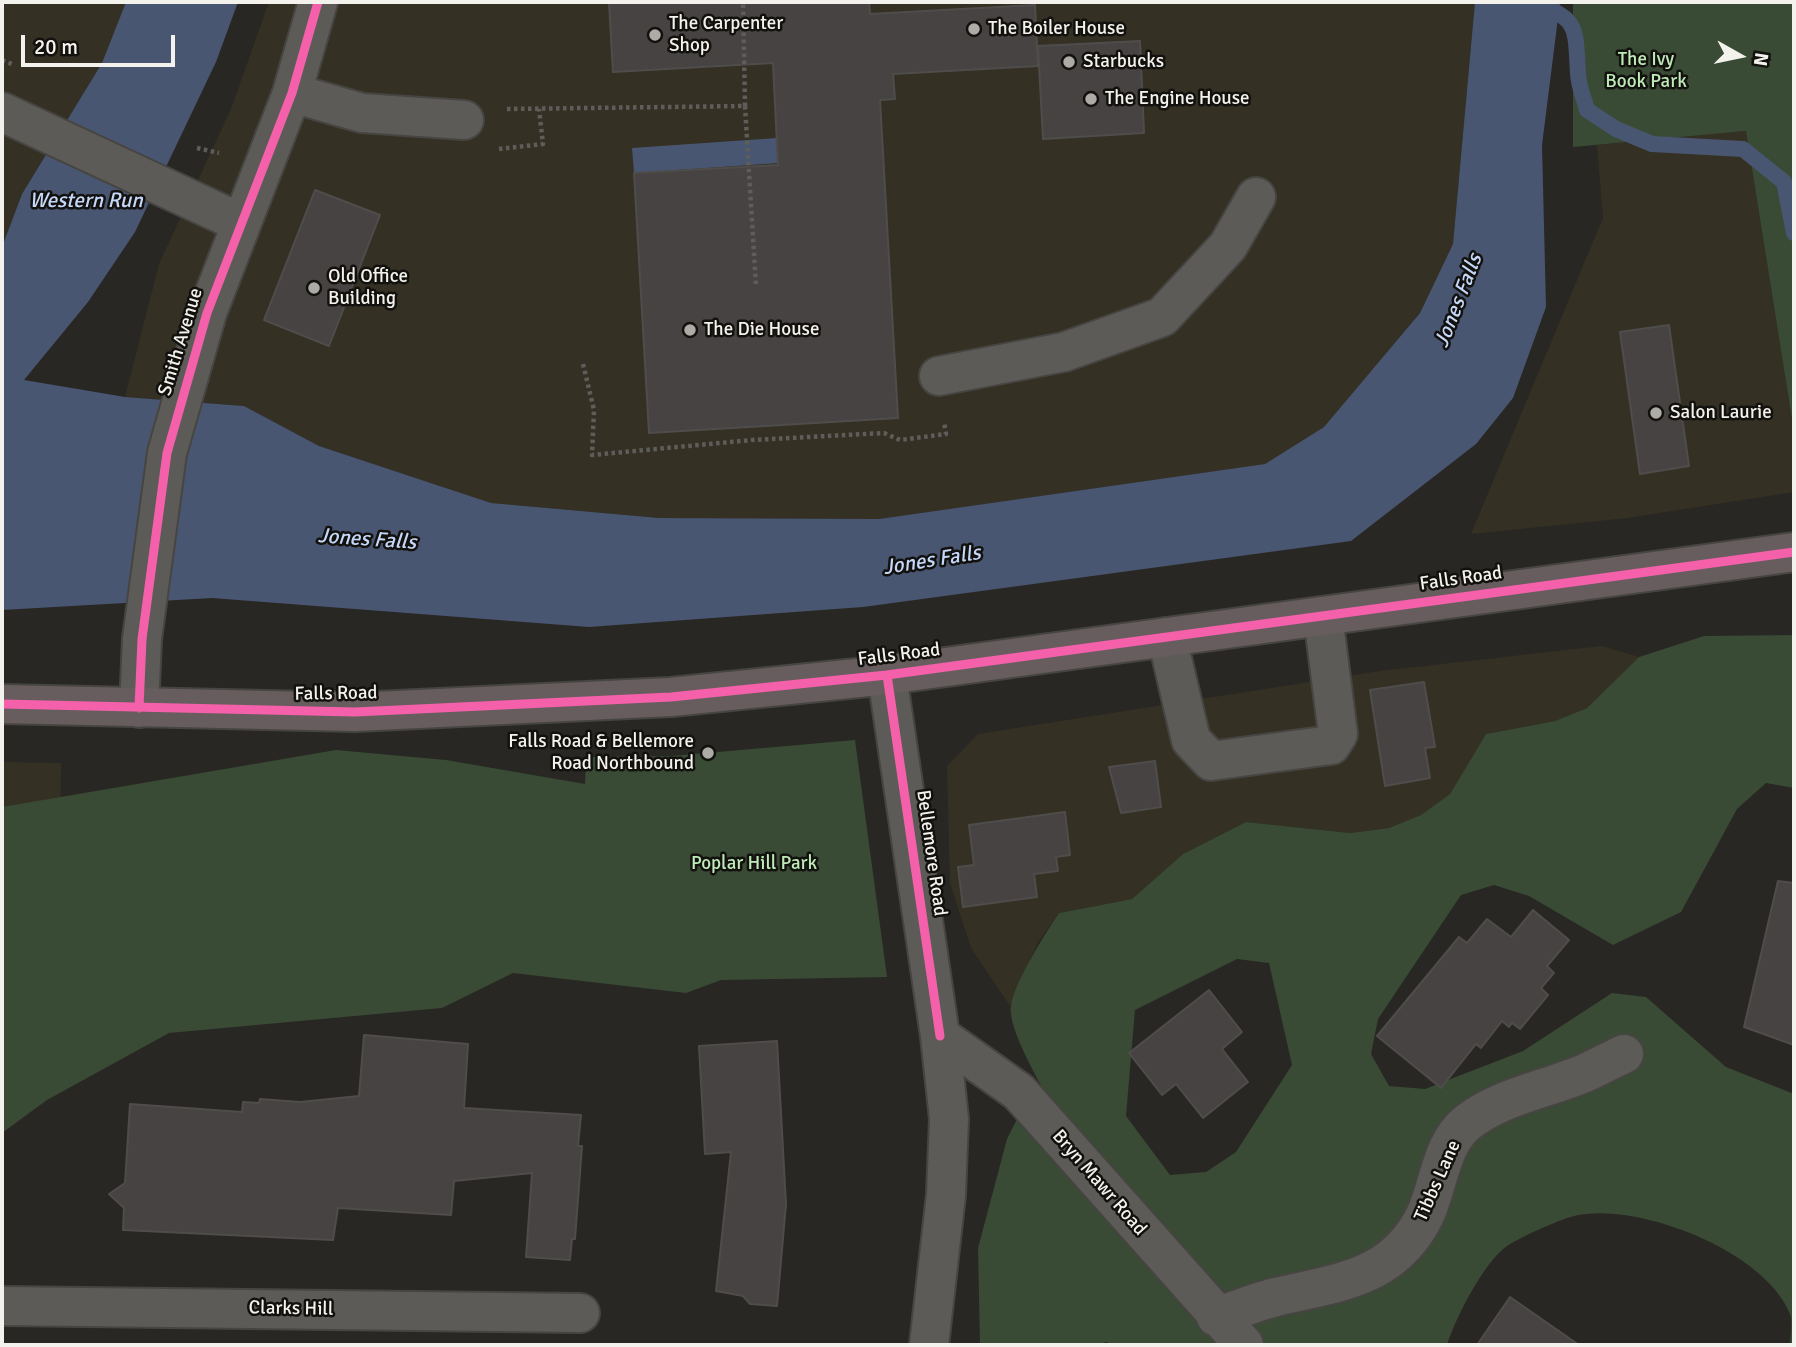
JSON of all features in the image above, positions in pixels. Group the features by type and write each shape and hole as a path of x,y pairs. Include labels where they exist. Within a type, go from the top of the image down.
{"main road":[{"name":"Falls Road","path":"2,704 355,712 671,697 887,675 1794,552"}],"street":[{"name":"Smith Avenue","path":"139,708 142,639 167,453 207,313 292,93 317,2"},
{"path":"292,93 362,113 480,115"},
{"path":"2,112 241,223"},
{"path":"939,376 1064,352 1162,317 1228,246 1256,197"},
{"path":"1167,637 1191,740 1211,761 1331,745 1338,734 1323,616"},
{"name":"Bellemore Road","path":"887,675 940,1036 949,1119 946,1195 929,1345"},
{"name":"Bryn Mawr Road","path":"940,1036 1019,1092 1216,1317 1244,1345"},
{"name":"Tibbs Lane","path":"1216,1317 1272,1298 1348,1282 1377,1269 1404,1249 1426,1213 1448,1150 1466,1124 1498,1104 1586,1073 1623,1054"},
{"name":"Clarks Hill","path":"2,1306 580,1313"}],"path":[{"path":"743,2 745,106 756,287"},
{"path":"480,115 539,109 745,106"},
{"path":"498,137 499,150 543,144 539,109"},
{"path":"197,148 217,154 226,147"},
{"path":"583,364 594,410 592,455 752,440 884,433 900,440 946,434 939,376"}],"shaded area":[{"path":"2,2 126,2 102,63 22,194 2,247"},
{"path":"269,2 1475,2 1453,244 1420,313 1324,427 1265,464 879,519 659,518 491,503 319,446 244,406 125,397 159,264 231,109"},
{"path":"1746,131 1794,432 1794,492 1627,518 1471,534 1603,218 1597,145"},
{"path":"1602,646 1639,657 1587,708 1555,721 1486,734 1450,794 1421,815 1389,828 1350,833 1246,822 1183,854 1132,899 1059,913 1038,942 1010,1006 971,948 950,883 947,766 978,734 1380,671"},
{"path":"2,762 61,763 59,987 2,987"}],"green space":[{"name":"The Ivy Book Park","path":"1573,2 1794,2 1794,432 1746,131 1573,147"},
{"path":"1794,635 1794,788 1766,783 1737,809 1681,912 1613,945 1529,896 1494,885 1461,895 1378,1019 1371,1054 1389,1086 1425,1089 1523,1051 1612,993 1646,997 1726,1067 1794,1094 1794,1345 1790,1345 1790,1314 1776,1291 1755,1270 1727,1251 1696,1236 1631,1216 1600,1213 1567,1218 1507,1246 1489,1265 1471,1292 1447,1345 1114,1345 1106,1342 1099,1345 980,1345 978,1248 1007,1139 1022,1109 1052,1106 1019,1042 1011,1015 1011,1005 1024,971 1059,913 1132,899 1183,854 1246,822 1350,833 1389,828 1421,815 1450,794 1486,734 1555,721 1587,708 1639,657 1704,636","holes":["1237,959 1269,963 1292,1065 1236,1152 1206,1172 1170,1175 1126,1116 1135,1010"]},
{"name":"Poplar Hill Park","path":"855,740 887,977 721,980 686,993 513,973 442,1008 169,1033 47,1100 2,1133 2,807 336,750 446,760 585,784 586,757 672,756"}],"water":[{"name":"Jones Falls","path":"126,2 238,2 216,62 135,232 88,302 24,380 125,397 244,406 319,446 491,503 659,518 879,519 1265,464 1324,427 1420,313 1453,244 1475,2 1560,2 1542,145 1546,307 1513,398 1476,444 1351,541 863,607 589,627 212,598 2,610 2,247 22,194 102,63"},
{"path":"777,138 779,163 634,173 632,148"}],"building":[{"path":"609,2 869,2 870,14 1035,5 1038,66 893,74 895,99 880,100 898,418 649,433 634,173 778,165 773,63 613,72"},
{"name":"The Engine House","path":"1140,41 1144,133 1043,139 1038,46"},
{"name":"Old Office Building","path":"315,190 380,215 329,346 264,320"},
{"name":"Salon Laurie","path":"1669,325 1689,466 1640,474 1620,332"},
{"path":"1424,682 1435,747 1425,748 1430,778 1385,786 1370,690"},
{"path":"1155,761 1161,807 1121,813 1109,767"},
{"path":"1065,812 1070,855 1056,857 1058,871 1034,874 1037,897 963,907 958,867 974,865 969,825"},
{"path":"1778,881 1794,883 1794,1045 1744,1027"},
{"path":"1533,910 1569,940 1547,966 1554,973 1541,988 1548,995 1520,1029 1512,1023 1509,1027 1502,1021 1481,1048 1476,1044 1441,1088 1377,1036 1459,937 1467,943 1487,919 1511,937"},
{"path":"1209,990 1242,1032 1222,1049 1248,1082 1203,1118 1176,1084 1162,1095 1129,1053"},
{"path":"364,1035 468,1044 464,1108 581,1115 578,1146 582,1146 575,1239 572,1239 570,1260 526,1257 532,1173 454,1181 451,1215 338,1208 333,1240 123,1230 124,1208 109,1194 125,1183 130,1104 242,1112 243,1102 259,1103 260,1099 300,1102 359,1096"},
{"path":"777,1041 786,1204 777,1306 750,1304 743,1296 716,1291 731,1152 705,1154 699,1046"},
{"path":"1510,1297 1579,1345 1477,1345"}],"waterway":[{"path":"1530,2 1558,13 1572,26 1579,82 1587,110 1616,129 1652,144 1743,149 1784,182 1794,233"}],"cycle path":[{"path":"139,708 142,639 167,453 207,313 292,93 318,2"},
{"path":"2,704 355,712 671,697 887,675 1794,552"},
{"path":"887,675 940,1036"}],"place":[{"name":"The Boiler House","path":"974,29"},
{"name":"The Carpenter Shop","path":"655,35"},
{"name":"Starbucks","path":"1069,62"},
{"name":"The Engine House","path":"1091,99"},
{"name":"Old Office Building","path":"314,288"},
{"name":"The Die House","path":"690,330"},
{"name":"Salon Laurie","path":"1656,413"},
{"name":"Falls Road & Bellemore Road Northbound","path":"708,753"}],"water label":[{"name":"Western Run","path":"86,201"}]}
